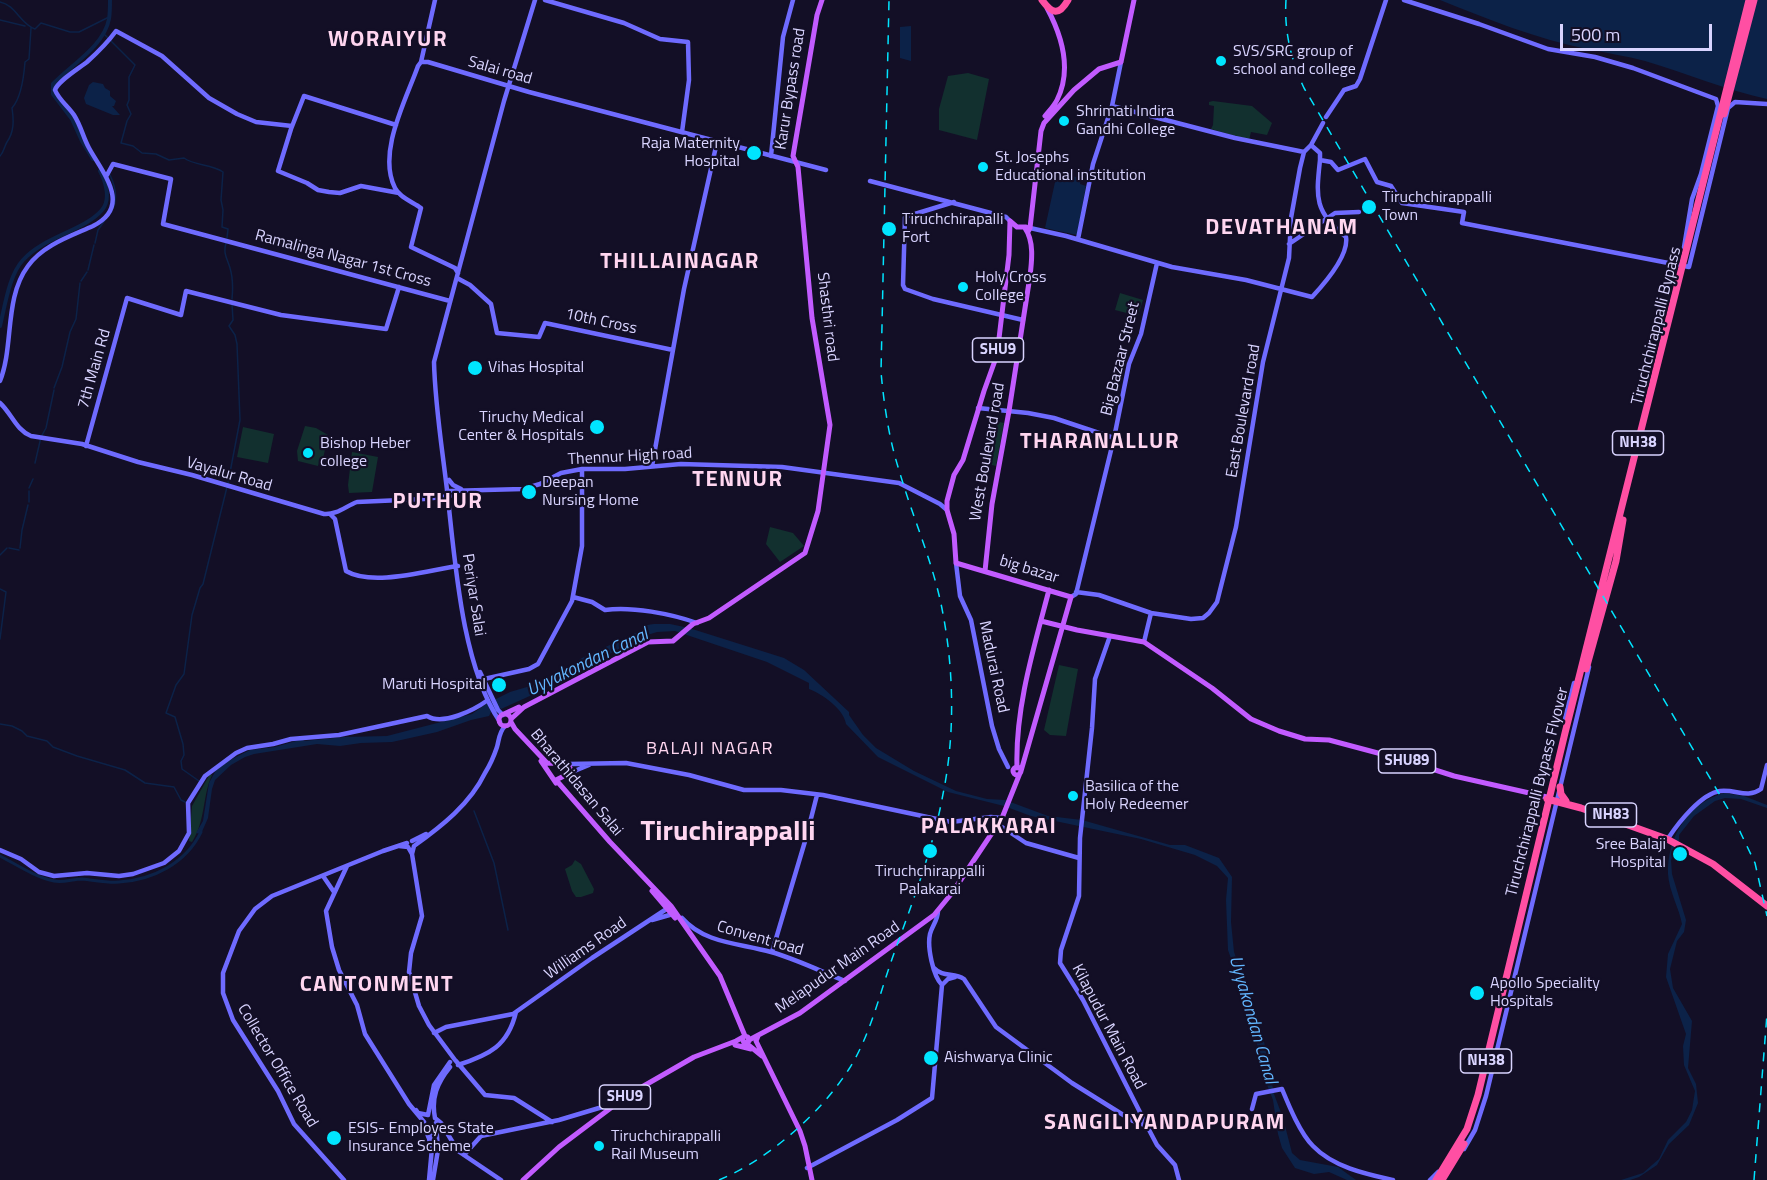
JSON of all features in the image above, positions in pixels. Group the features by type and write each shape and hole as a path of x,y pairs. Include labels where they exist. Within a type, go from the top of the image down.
{"highway":[{"name":"Tiruchchirappalli Bypass","path":"1728,91 1749,0"},
{"name":"Tiruchchirappalli Bypass","path":"1587,657 1604,606 1605,589 1686,266 1700,198 1754,0"},
{"path":"1044,3 1056,11 1067,3"},
{"name":"Tiruchchirappalli Bypass","path":"1587,657 1600,596 1605,589"},
{"name":"Tiruchchirappalli Bypass Flyover","path":"1520,933 1587,657"},
{"path":"1560,787 1562,797 1566,801"},
{"path":"1544,799 1556,804"},
{"name":"NH83","path":"1556,804 1566,801 1633,822 1670,839 1725,872 1767,906"},
{"name":"NH83","path":"1556,804 1573,806 1670,839"},
{"name":"NH83","path":"1682,846 1718,864 1767,901"},
{"name":"Tiruchchirappalli Bypass Flyover","path":"1444,1180 1465,1143 1477,1115 1530,905 1540,851"},
{"name":"NH38","path":"1433,1180 1460,1142 1473,1115 1520,933"}],"main road":[{"name":"Karur Bypass road","path":"796,162 793,156 818,10 822,0"},
{"path":"1053,109 1100,69 1121,62 1134,0"},
{"path":"1044,3 1058,27"},
{"path":"1053,109 1059,93 1064,62 1057,22 1067,3"},
{"name":"West Boulevard road","path":"985,571 992,504 1009,411 1032,256 1028,229 1041,131 1053,109"},
{"name":"Shasthri road","path":"691,624 707,616 808,547 818,511 830,425 812,318 796,162"},
{"path":"1010,221 1017,227 1028,229"},
{"name":"SHU9","path":"956,563 953,530 946,501 954,475 963,458 997,355 1010,221"},
{"path":"1010,234 1017,227"},
{"name":"big bazar","path":"956,563 1074,595 1024,761 1016,770"},
{"path":"1016,770 1022,707 1049,590"},
{"path":"1041,621 1063,627"},
{"path":"505,724 524,707 648,642 670,641 691,624"},
{"name":"SHU89","path":"1063,627 1144,642 1212,688 1251,719 1279,731 1305,739 1329,740 1544,799"},
{"path":"500,713 647,639 677,636"},
{"path":"515,729 514,723 524,707"},
{"path":"500,713 505,724"},
{"path":"500,713 508,715 505,724"},
{"name":"Bharathidasan Salai","path":"505,724 515,729 545,764 561,789 628,862"},
{"name":"Bharathidasan Salai","path":"505,724 545,764 568,764 572,772 556,780 669,908 720,976 745,1039"},
{"name":"SHU9","path":"1002,818 1016,784 1016,770"},
{"path":"1544,799 1550,787"},
{"name":"Melapudur Main Road","path":"745,1039 794,1015 938,911 1002,818"},
{"name":"Melapudur Main Road","path":"745,1039 758,1036 794,1017 843,980"},
{"path":"758,1036 756,1041 758,1051"},
{"path":"745,1039 763,1057 799,1131 811,1180"},
{"name":"SHU9","path":"615,1105 694,1059 735,1045 745,1039"},
{"name":"SHU9","path":"525,1180 559,1147 615,1105 694,1057 745,1039"},
{"path":"735,1045 758,1051"}],"street":[{"path":"399,194 395,189 390,165 396,125 421,62 435,0"},
{"path":"449,494 435,383 435,358 509,86 535,0"},
{"path":"545,0 624,24 660,39 688,42 689,80 682,132"},
{"path":"572,7 575,0"},
{"path":"771,156 783,37 793,0"},
{"path":"1326,117 1343,91 1356,86 1360,79 1386,0"},
{"path":"1399,0 1409,1 1541,44 1650,73 1713,97 1718,106 1701,174 1700,198"},
{"path":"0,381 6,362 15,298 21,278 29,264 45,250 104,219 112,202 113,193 107,175 90,149 81,126 55,90 58,84 82,66 116,31 161,55 209,98 246,118 256,122 292,126"},
{"path":"1566,51 1603,56 1628,63 1714,95 1720,96 1728,91 1739,102"},
{"name":"Salai road","path":"421,62 428,62 509,86 826,170"},
{"path":"1078,239 1094,164 1112,106 1121,62"},
{"path":"396,125 304,96 278,171 318,190 333,193 361,186 399,194 422,208 411,247 455,268 458,275"},
{"path":"1700,198 1728,108 1739,102 1767,104"},
{"path":"1112,106 1304,154 1323,123"},
{"path":"652,466 684,289 717,142"},
{"path":"1028,229 1078,239 1157,263 1312,297 1340,260 1347,238 1325,218 1320,208 1317,196 1320,153 1311,145"},
{"name":"East Boulevard road","path":"1151,613 1191,619 1203,618 1214,607 1220,591 1239,507 1263,362 1291,264 1290,243 1304,154"},
{"path":"1320,160 1331,162 1339,170 1365,159 1377,182 1391,186 1402,203 1464,212 1462,223 1686,266"},
{"name":"Ramalinga Nagar 1st Cross","path":"107,175 113,164 171,179 163,224 450,301"},
{"path":"870,181 954,202 1006,217 1010,221"},
{"path":"954,202 905,217 903,285 907,291 933,299 1023,320"},
{"path":"1290,243 1325,218 1336,213 1359,212"},
{"name":"Big Bazaar Street","path":"1074,595 1114,438 1130,363 1141,334 1157,263"},
{"name":"10th Cross","path":"458,275 491,304 497,333 539,337 544,323 673,350"},
{"name":"7th Main Rd","path":"86,446 127,298 181,315 186,291 281,315 386,329 399,287"},
{"name":"Vayalur Road","path":"0,403 23,433 70,441 309,511 331,515"},
{"name":"Vayalur Road","path":"0,408 10,416"},
{"path":"978,408 1054,418 1114,438"},
{"path":"440,424 449,494"},
{"name":"Thennur High road","path":"449,494 523,489 540,484 561,473 582,469 617,470 681,464 786,467 899,483 947,510"},
{"path":"483,678 487,680 496,678 529,669 538,664 560,625 573,597 582,546 582,469"},
{"path":"448,480 467,491"},
{"path":"449,494 357,502 331,515 335,519 346,571 357,575 382,577 457,566"},
{"name":"Periyar Salai","path":"449,494 457,566 471,653 490,699"},
{"path":"940,504 946,501"},
{"name":"Madurai Road","path":"956,563 960,596 971,620 992,726 999,749 1016,770"},
{"name":"Periyar Salai","path":"457,566 471,640 477,664 490,693 490,699"},
{"path":"1074,595 1099,595 1151,613 1144,642"},
{"path":"573,597 592,602 605,610 626,608 691,624"},
{"name":"Kilapudur Main Road","path":"1110,636 1095,679 1079,858 1079,896 1062,946 1060,963 1083,999 1157,1145 1175,1165 1179,1180"},
{"path":"1550,787 1568,704 1580,664 1587,657"},
{"path":"1433,1180 1464,1128 1469,1114 1556,804 1587,657"},
{"path":"490,693 489,683 496,678"},
{"path":"0,850 21,859 39,872 54,876 87,873 119,876 133,874 164,863 179,851 189,833 188,803 205,776 236,753 247,748 291,739 339,735 427,716 435,719 445,718 475,709 490,699 500,713"},
{"path":"423,838 458,809 478,781 498,734 505,724"},
{"path":"505,724 493,756 474,791 455,813 423,838 410,844 422,921 411,953 409,972 415,999 454,1063 485,1095 514,1098 552,1122"},
{"path":"568,764 626,763 689,775 744,790 781,790 817,795 951,822 1002,818"},
{"path":"572,772 592,764"},
{"path":"1670,839 1683,816 1717,792 1749,795 1761,789 1767,765"},
{"path":"772,952 817,795"},
{"path":"1444,1180 1468,1144 1480,1116 1520,933 1544,799"},
{"path":"999,825 1026,843 1079,858"},
{"name":"Collector Office Road","path":"342,1180 294,1124 278,1091 233,1020 225,1001 223,973 239,931 255,909 272,896 383,850 410,844"},
{"path":"347,866 326,911 332,947 339,970 357,1005 365,1034 427,1126 435,1150 431,1180"},
{"path":"323,876 334,892"},
{"name":"Williams Road","path":"434,1033 446,1027 516,1012 592,957 669,908"},
{"path":"938,911 938,917 929,938 931,958 942,986"},
{"path":"652,920 674,914"},
{"name":"Convent road","path":"674,914 705,936 772,952 843,980"},
{"path":"934,968 941,974 960,976 964,979 990,1020 1003,1033 1098,1100 1132,1121 1147,1126"},
{"path":"809,1167 897,1120 932,1098 942,986 948,979 960,976"},
{"path":"427,1126 434,1085 454,1063 483,1056 503,1041 511,1028 516,1012"},
{"path":"431,1180 438,1150 432,1103 441,1078 454,1063"},
{"path":"1252,1109 1256,1094 1282,1089 1303,1130 1316,1149 1343,1166 1393,1180"},
{"path":"409,1101 418,1113 428,1115 441,1123 458,1151 500,1180"},
{"path":"467,1156 481,1136 552,1122 615,1105"},
{"path":"427,1126 435,1120"}],"green space":[{"path":"968,73 989,79 977,140 939,130 939,109 948,76"},
{"path":"1209,102 1252,106 1272,123 1267,135 1251,132 1249,140 1211,129 1214,106 1209,105"},
{"path":"1120,293 1143,300 1138,316 1115,310"},
{"path":"995,421 1004,423 996,466 984,463"},
{"path":"305,426 316,428 328,435 323,459 320,459 318,466 298,461 297,451"},
{"path":"243,427 274,434 268,463 237,457"},
{"path":"352,452 378,457 372,492 349,493"},
{"path":"770,527 793,533 804,546 780,562 766,544"},
{"path":"1059,665 1078,669 1066,736 1050,735 1044,730"},
{"path":"210,774 212,775 200,825 192,842 189,841 192,806"},
{"path":"575,860 581,864 594,889 593,893 576,897 572,891 565,869"}],"water":[{"path":"1440,0 1767,0 1767,99 1645,61 1549,40"},
{"path":"911,26 911,61 900,58 900,27"},
{"path":"93,82 103,84 110,91 110,96 116,101 112,106 120,115 113,115 86,104 84,98 89,85"},
{"path":"1057,173 1081,178 1080,184 1086,186 1077,235 1045,228"},
{"path":"670,624 689,628 784,658 804,670 849,712 863,735 876,748 914,771 956,791 987,799 1005,800 1048,816 1082,820 1170,845 1185,845 1219,858 1232,877 1231,922 1234,952 1262,1031 1274,1094 1292,1153 1300,1160 1338,1167 1356,1180 1347,1180 1329,1172 1314,1174 1295,1168 1282,1148 1273,1100 1262,1072 1250,1018 1252,1013 1228,950 1226,900 1228,878 1217,866 1195,855 1141,839 1031,816 1004,806 948,792 878,757 846,724 837,708 826,698 809,689 809,683 767,662 675,631 657,632 641,637 543,690 501,709 498,707 492,710 489,716 437,732 392,742 340,746 317,744 245,757 231,765 215,780 208,818 201,834 196,833 203,821 209,783 216,770 250,750 275,747 303,739 304,741 387,736 472,714 510,692 544,682 582,658 642,630 647,625"},
{"path":"1724,793 1744,796 1767,805 1767,808 1741,799 1725,798 1715,801 1694,816 1679,835 1671,860 1672,874 1686,920 1684,932 1677,941 1670,969 1673,988 1692,1021 1688,1068 1696,1084 1698,1103 1689,1125 1669,1144 1657,1165 1639,1177 1621,1180 1643,1173 1659,1159 1668,1140 1686,1122 1692,1110 1695,1091 1684,1065 1683,1046 1686,1034 1666,977 1668,954 1682,924 1669,880 1669,860 1676,835 1690,813 1711,798"}],"waterway":[{"path":"93,159 72,119 53,94 53,84 101,38 109,19 110,0"},
{"path":"0,2 10,7 25,23 35,29 41,23 70,32 79,32 109,17"},
{"path":"0,20 25,26"},
{"path":"0,156 12,130 12,108 20,92 25,62 29,59 31,28"},
{"path":"103,33 135,65 129,77 127,105 131,114 121,143 133,146 142,153 156,154 169,160 184,158 223,172 222,227 228,229 227,238"},
{"path":"0,326 11,282 23,260 42,245 85,223 105,206 107,191 100,171"},
{"path":"108,216 114,207 116,197 110,175"},
{"path":"95,243 98,230 105,220"},
{"path":"226,243 225,253 233,287 232,299"},
{"path":"88,270 94,245"},
{"path":"81,281 87,272"},
{"path":"54,388 76,319 80,283"},
{"path":"228,483 240,420 237,344 235,335 229,326 233,320 232,304"},
{"path":"35,463 41,437 46,428 54,390"},
{"path":"29,488 33,479"},
{"path":"199,781 182,769 183,744 175,717 166,713 176,685 184,674 192,615 203,584 227,487"},
{"path":"29,491 29,502"},
{"path":"20,548 28,505"},
{"path":"0,555 7,548"},
{"path":"9,548 19,550"},
{"path":"0,589 6,592 0,639"},
{"path":"0,724 12,726 27,736 47,741 53,747 77,756 125,770 145,783 174,787 181,800 185,802"},
{"path":"474,811 494,863 508,930"},
{"name":"Uyyakondan Canal","path":"0,856 33,874 54,881 82,879 110,882 132,881 156,873 177,861 187,853 201,832"}],"railway":[{"path":"719,1180 756,1160 792,1134 823,1102 849,1069 874,1015 921,878 939,815 947,772 952,704 947,636 929,559 892,446 881,372 889,0"},
{"path":"1286,0 1289,45 1304,88 1734,819 1755,863 1767,916"},
{"path":"1754,1180 1767,1014"}],"place":[{"name":"SVS/SRC group of school and college","path":"1221,61"},
{"name":"Shrimati Indira Gandhi College","path":"1064,121"},
{"name":"Raja Maternity Hospital","path":"754,153"},
{"name":"St. Josephs Educational institution","path":"983,167"},
{"name":"Tiruchchirappalli Town","path":"1369,207"},
{"name":"Tiruchchirapalli Fort","path":"889,229"},
{"name":"Holy Cross College","path":"963,287"},
{"name":"Vihas Hospital","path":"475,368"},
{"name":"Tiruchy Medical Center & Hospitals","path":"597,427"},
{"name":"Bishop Heber college","path":"308,453"},
{"name":"Deepan Nursing Home","path":"529,492"},
{"name":"Maruti Hospital","path":"499,685"},
{"name":"Basilica of the Holy Redeemer","path":"1073,796"},
{"name":"Tiruchchirappalli Palakarai","path":"930,851"},
{"name":"Sree Balaji Hospital","path":"1680,854"},
{"name":"Apollo Speciality Hospitals","path":"1477,993"},
{"name":"Aishwarya Clinic","path":"931,1058"},
{"name":"ESIS- Employes State Insurance Scheme","path":"334,1138"},
{"name":"Tiruchchirappalli Rail Museum","path":"599,1146"}],"district":[{"name":"WORAIYUR","path":"388,41"},
{"name":"DEVATHANAM","path":"1282,229"},
{"name":"THILLAINAGAR","path":"680,263"},
{"name":"THARANALLUR","path":"1100,443"},
{"name":"TENNUR","path":"738,481"},
{"name":"PUTHUR","path":"438,503"},
{"name":"BALAJI NAGAR","path":"710,750"},
{"name":"PALAKKARAI","path":"989,828"},
{"name":"Tiruchirappalli","path":"728,833"},
{"name":"CANTONMENT","path":"377,986"},
{"name":"SANGILIYANDAPURAM","path":"1165,1124"}]}
